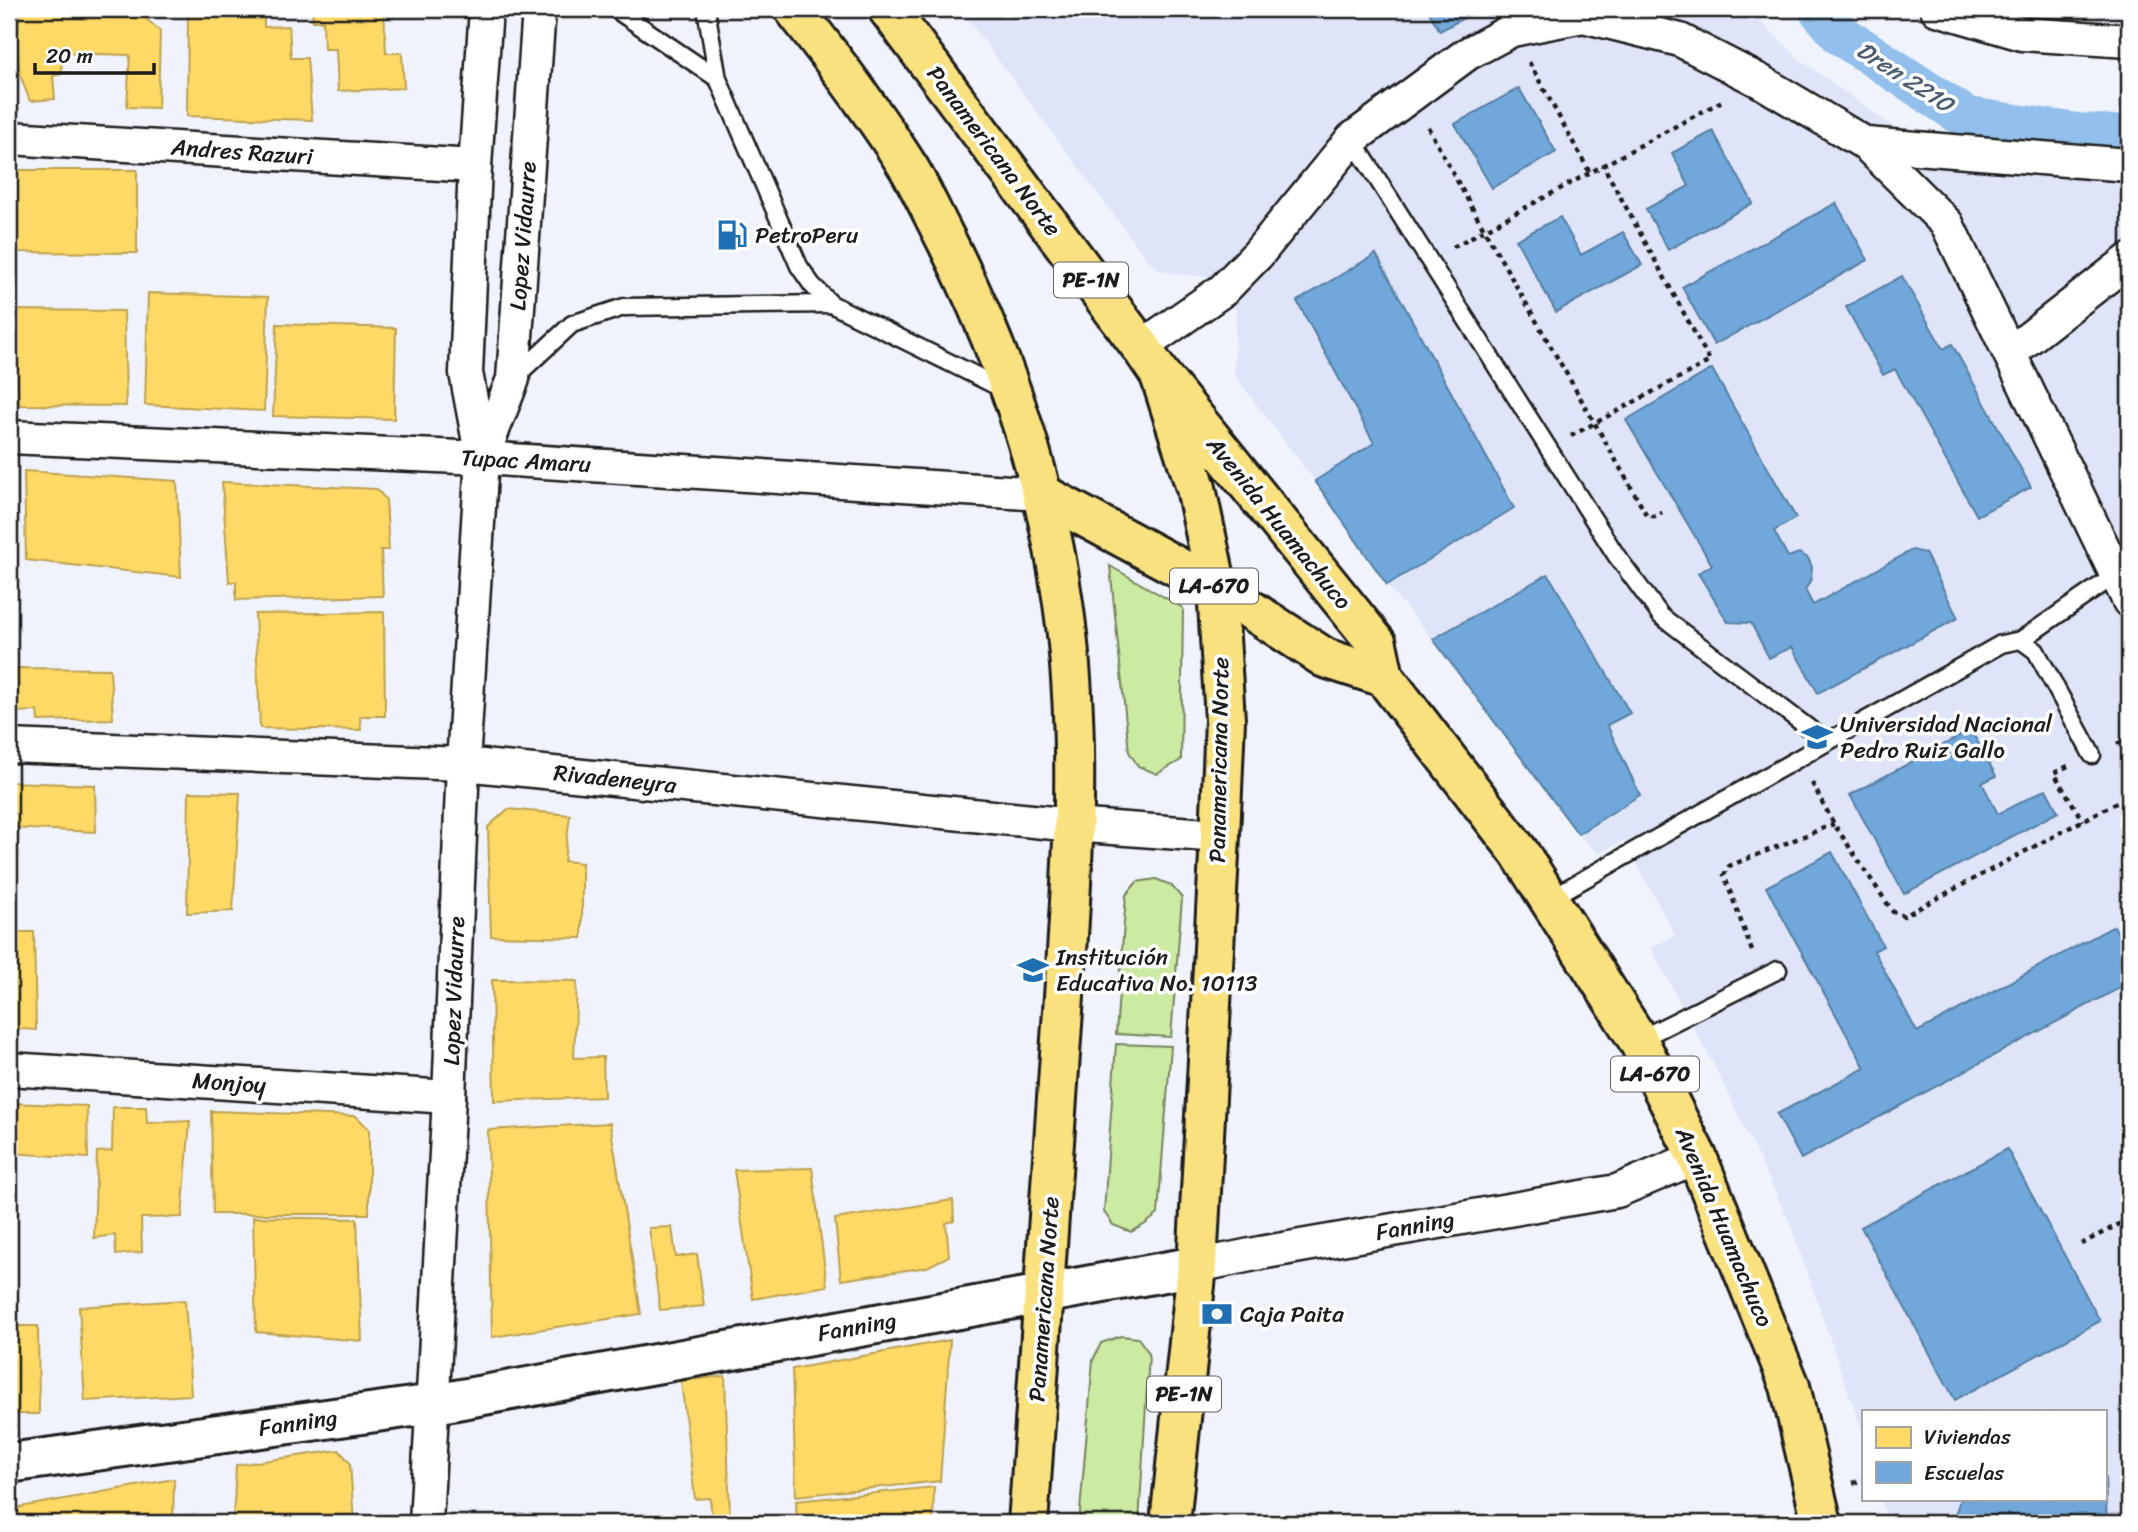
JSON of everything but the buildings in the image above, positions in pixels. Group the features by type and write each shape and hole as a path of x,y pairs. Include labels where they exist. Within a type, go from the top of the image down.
{"main road":[{"name":"Panamericana Norte","path":"794,9 841,69 911,172 967,282 1013,393 1042,494 1063,602 1074,721 1073,825 1068,945 1028,1523"},
{"name":"Panamericana Norte","path":"888,9 1150,361 1196,488 1217,587 1225,720 1220,836 1197,1266 1171,1523"},
{"name":"Avenida Huamachuco","path":"1150,361 1377,644 1384,677 1519,852 1638,1040 1697,1157 1790,1385 1822,1523"},
{"name":"LA-670","path":"1042,494 1217,587 1325,658 1384,677"}],"street":[{"name":"Lopez Vidaurre","path":"426,1523 449,1097 463,764 482,458 466,373 475,166 486,9"},
{"name":"Lopez Vidaurre","path":"482,458 513,379 539,9"},
{"path":"1937,9 2022,34 2129,41"},
{"path":"1150,361 1258,254 1352,139 1467,54 1512,30 1583,16 1680,40 1760,81 1866,144 1947,224 2123,588"},
{"name":"Andres Razuri","path":"9,138 475,166"},
{"path":"1866,144 2129,166"},
{"path":"2010,353 2129,260"},
{"name":"Tupac Amaru","path":"9,437 482,458 1042,494"},
{"name":"Rivadeneyra","path":"9,746 463,764 1073,825 1220,836"},
{"name":"Monjoy","path":"9,1069 449,1097"},
{"name":"Fanning","path":"9,1463 434,1404 1274,1250 1617,1191 1697,1157"}],"lane":[{"path":"615,9 718,79"},
{"path":"706,9 718,79 799,266 812,285 831,304 1013,393"},
{"path":"1352,139 1616,555 1661,616 1827,742"},
{"path":"513,379 572,324 624,307 831,304"},
{"path":"1549,899 2001,645 2021,640 2123,588"},
{"path":"2021,640 2036,651 2092,755"},
{"path":"1638,1040 1778,970"}],"path":[{"path":"1512,30 1590,173"},
{"path":"1429,260 1760,81"},
{"path":"1411,96 1483,230 1596,422 1647,516 1662,512"},
{"path":"1548,448 1710,361 1604,165"},
{"path":"1799,758 1834,824 1893,912 1904,916 2129,796"},
{"path":"1762,978 1724,875 1729,866 1834,824"},
{"path":"2081,1244 2129,1219"}],"shaded area":[{"name":"Universidad Nacional Pedro Ruiz Gallo","path":"960,9 1747,9 1803,62 1910,139 2129,163 2129,1523 1888,1523 1881,1500 2106,1500 2106,1410 1862,1410 1862,1431 1790,1223 1717,1071 1651,948 1675,935 1624,840 1598,854 1578,834 1433,639 1387,585 1315,481 1234,375 1236,310 1215,277 1160,270 1146,258"}],"green space":[{"path":"1110,566 1183,608 1181,760 1157,774 1138,766 1129,752"},
{"path":"1156,879 1171,885 1182,898 1171,1037 1116,1034 1126,895 1137,882"},
{"path":"1116,1044 1171,1046 1158,1214 1131,1232 1113,1225 1104,1212"},
{"path":"1121,1336 1138,1338 1149,1353 1139,1523 1079,1523 1093,1360 1101,1343"}],"waterway":[{"name":"Dren 2210","path":"1819,9 1841,35 1967,118 2078,134 2129,137"}],"place":[{"name":"PetroPeru","path":"732,235"},
{"name":"Universidad Nacional Pedro Ruiz Gallo","path":"1817,737"},
{"name":"Institución Educativa No. 10113","path":"1033,970"},
{"name":"Caja Paita","path":"1217,1314"}]}
